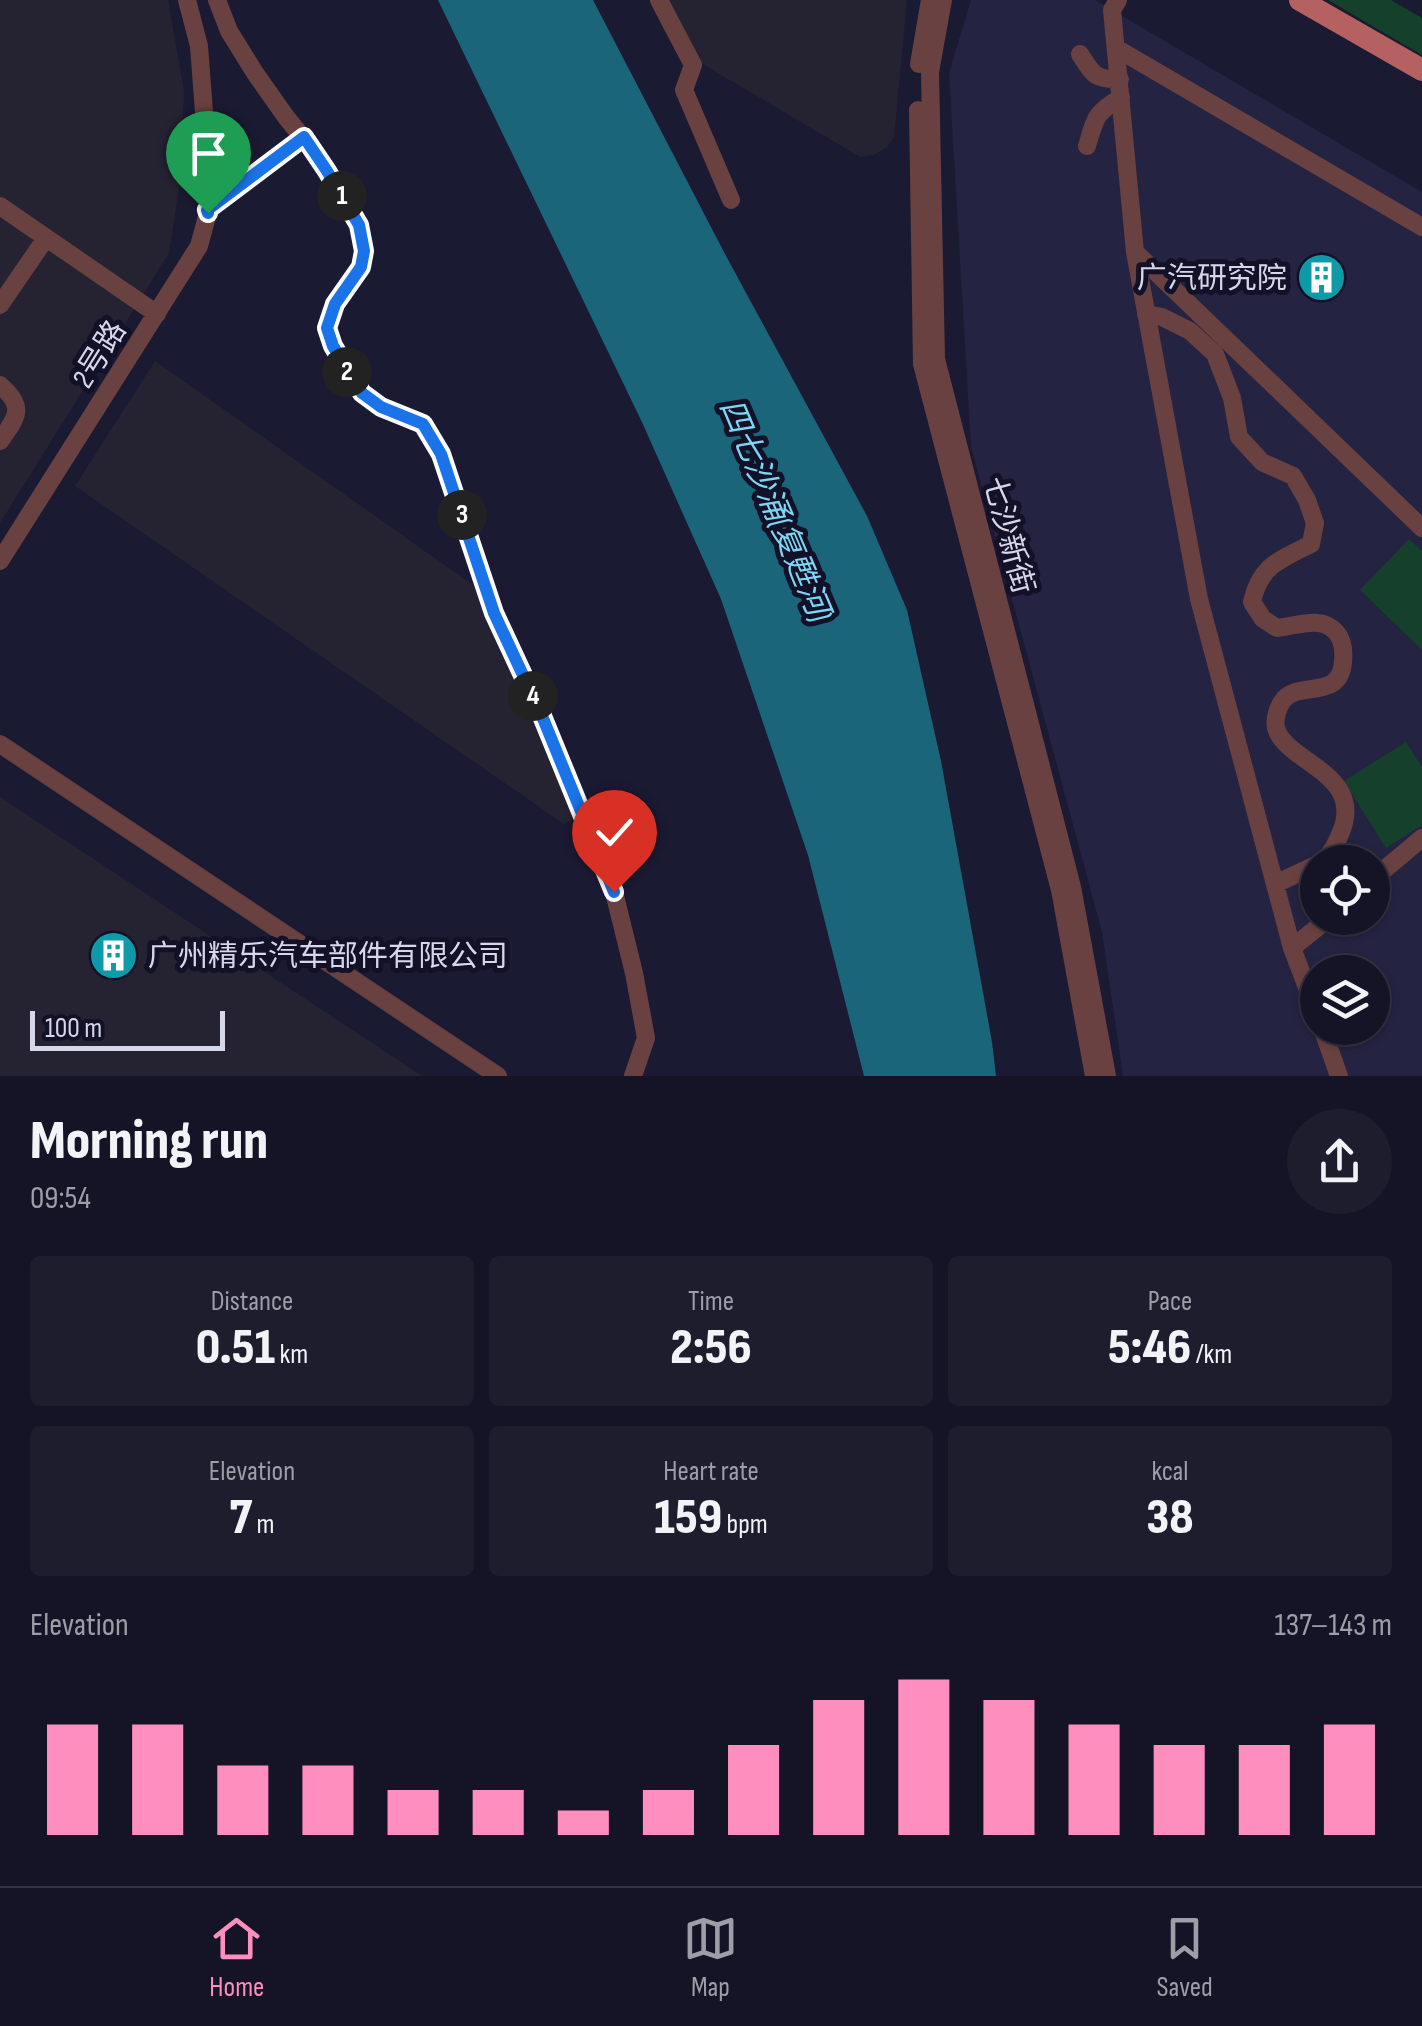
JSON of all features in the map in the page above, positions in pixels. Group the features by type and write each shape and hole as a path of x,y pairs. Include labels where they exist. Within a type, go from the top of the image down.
{"main road":[{"path":"1300,0 1422,70"}],"street":[{"name":"2号路","path":"0,561 199,246 208,213 208,164 198,46 187,0"},
{"path":"217,0 255,73 304,137 359,225 364,251 361,267 335,304 327,328 333,346 362,393 381,407 423,424 441,454 494,613 542,716 614,892 646,1038 633,1076"},
{"path":"659,0 693,66 684,90 730,200"},
{"name":"七沙新街","path":"930,0 918,74 922,364 1060,890 1094,1076"},
{"name":"七沙新街","path":"943,0 930,72 936,360 1072,887 1107,1076"},
{"path":"1118,0 1112,10 1135,252 1199,599 1300,969"},
{"path":"1116,48 1422,227"},
{"path":"1080,54 1092,74 1120,88"},
{"path":"1087,146 1094,120 1120,88"},
{"path":"207,210 304,137"},
{"path":"0,206 156,314"},
{"path":"0,305 46,238"},
{"path":"1135,252 1422,528"},
{"path":"1146,314 1190,331 1216,354 1232,398 1239,438 1262,462 1293,476 1316,522 1311,544 1267,568 1255,586 1252,602 1264,619 1278,628 1315,621 1333,628 1340,639 1343,668 1335,680 1324,688 1290,694 1281,702 1276,716 1276,730 1287,744 1328,774 1344,804 1346,819 1335,845"},
{"path":"0,385 18,407 0,441"},
{"path":"0,744 498,1076"},
{"path":"1390,865 1422,838"},
{"path":"1275,884 1300,872"},
{"path":"1292,948 1308,935"},
{"path":"1328,1045 1339,1076"}],"shaded area":[{"path":"0,0 168,0 184,91 180,182 169,253 0,523"},
{"path":"668,0 907,0 894,137 874,155 860,157 701,63"},
{"path":"971,0 1095,0 1422,192 1422,1076 1123,1076 1102,932 971,447 949,73"},
{"path":"155,361 476,587 574,819 564,824 75,486"},
{"path":"0,797 422,1076 0,1076"}],"green space":[{"path":"1328,0 1391,0 1422,18 1422,55"},
{"path":"1409,539 1422,551 1422,650 1360,590"},
{"path":"1406,742 1422,767 1422,825 1390,845 1384,845 1344,781"}],"water":[{"name":"四七沙涌(复甦河)","path":"438,0 593,0 867,516 907,610 941,761 996,1076 864,1076 808,855 721,599 641,420"}],"place":[{"name":"广汽研究院","path":"1322,278"},
{"name":"广州精乐汽车部件有限公司","path":"113,956"}],"route":[{"path":"208,213 304,137 316,152 359,225 364,251 361,267 335,304 327,328 333,346 362,393 381,407 423,424 441,454 494,613 542,716 614,892"}]}
